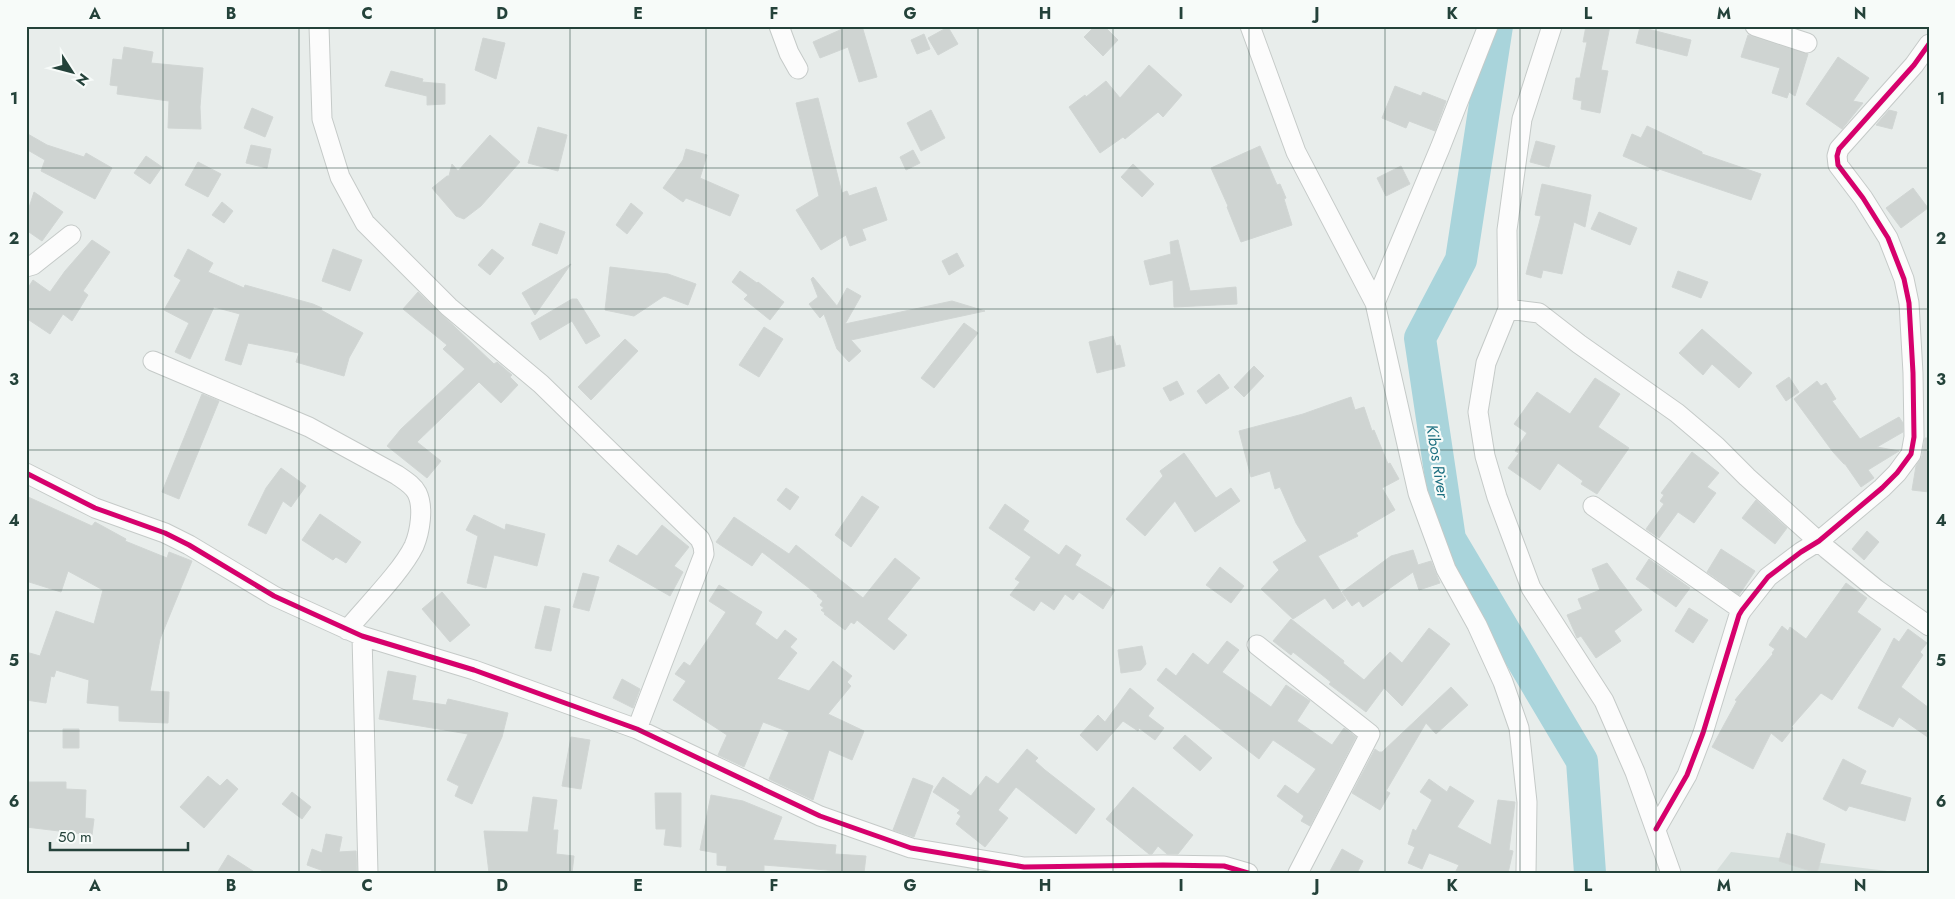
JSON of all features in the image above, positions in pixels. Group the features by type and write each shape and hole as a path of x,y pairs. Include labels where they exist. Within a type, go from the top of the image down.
{"street":[{"path":"319,26 322,118 340,177 365,223 449,307 541,384 700,539 704,554 636,728"},
{"path":"779,26 789,53 798,69"},
{"path":"1250,26 1296,152 1375,303 1418,494 1446,569 1477,625 1503,682 1519,728 1527,802 1526,873"},
{"path":"1375,303 1440,148 1488,26"},
{"path":"1552,26 1522,119 1507,230 1508,309 1497,331 1486,363 1478,412 1485,456 1497,497 1531,588 1604,701 1656,828 1671,873"},
{"path":"1755,26 1807,43"},
{"path":"1656,828 1687,775 1703,733 1742,610 1768,577 1819,541 1882,488 1897,473 1911,454 1914,437 1913,373 1909,303 1904,279 1888,238 1863,198 1838,165 1837,156 1839,149 1914,65 1929,44"},
{"path":"26,267 33,265 71,235"},
{"path":"1508,309 1539,313 1579,344 1677,413 1716,446 1747,477 1819,541 1876,589 1929,626"},
{"path":"152,361 309,427 398,475 410,484 417,493 420,505 420,521 414,545 405,561 354,633 368,873"},
{"path":"26,473 95,508 165,533 189,544 274,596 354,633 474,670 636,728 820,816 912,848 1024,867 1224,866 1248,873"},
{"path":"1593,506 1742,610"},
{"path":"1257,645 1370,734 1298,873"}],"shaded area":[{"path":"1731,852 1904,873 1715,873"}],"building":[{"path":"849,26 862,26 877,77 859,82 848,47 820,58 813,42"},
{"path":"1095,26 1104,26 1118,40 1103,56 1084,37"},
{"path":"1586,26 1610,26 1601,70 1608,71 1600,113 1581,109 1582,101 1573,99 1576,78 1580,78 1587,42 1583,42"},
{"path":"948,27 958,44 938,55 928,38"},
{"path":"1640,27 1691,40 1687,56 1636,43"},
{"path":"924,34 930,49 917,54 911,40"},
{"path":"1748,35 1808,54 1795,96 1789,92 1787,98 1772,93 1780,68 1741,57"},
{"path":"483,38 505,43 496,79 475,70"},
{"path":"124,47 153,52 151,63 203,68 200,107 201,129 168,128 169,101 117,94 118,86 110,85 113,59 122,60"},
{"path":"1838,57 1869,78 1853,101 1863,103 1842,129 1806,104"},
{"path":"1149,65 1182,95 1163,117 1158,112 1125,139 1123,137 1100,153 1069,107 1085,95 1086,97 1106,81 1120,98"},
{"path":"391,71 423,79 422,82 445,84 445,104 427,105 427,96 385,86"},
{"path":"1395,86 1421,96 1423,92 1446,101 1435,131 1409,121 1406,128 1382,118"},
{"path":"818,98 842,193 847,191 849,196 876,187 887,220 862,229 866,240 850,246 846,235 821,250 796,210 819,196 796,103"},
{"path":"252,108 273,117 265,137 244,128"},
{"path":"931,110 945,138 921,151 907,123"},
{"path":"1889,110 1897,112 1892,129 1876,125"},
{"path":"1647,126 1702,152 1702,154 1761,174 1751,200 1659,169 1658,171 1623,156 1632,134 1641,138"},
{"path":"538,127 567,135 558,171 528,163"},
{"path":"26,133 47,145 84,157 86,153 112,168 95,199 41,171 45,160 26,149"},
{"path":"490,135 520,162 481,206 464,219 456,216 432,188 449,176 452,164 458,171"},
{"path":"1536,141 1555,146 1549,167 1530,162"},
{"path":"251,145 271,149 267,168 246,163"},
{"path":"1260,146 1277,185 1280,184 1286,198 1284,199 1292,225 1241,242 1211,168"},
{"path":"686,149 707,155 700,178 739,195 730,216 686,198 683,202 663,188 683,160"},
{"path":"913,150 920,163 906,170 900,157"},
{"path":"146,156 162,167 150,184 134,173"},
{"path":"198,162 221,174 208,197 185,185"},
{"path":"1133,164 1154,184 1142,197 1121,177"},
{"path":"1401,166 1410,184 1386,196 1377,178"},
{"path":"1542,184 1591,195 1585,227 1574,222 1562,274 1543,270 1541,278 1526,274 1541,216 1535,215"},
{"path":"1913,188 1928,208 1901,228 1886,208"},
{"path":"34,192 63,212 42,241 26,230 26,217"},
{"path":"222,202 233,211 224,223 212,215"},
{"path":"631,203 643,213 627,234 616,225"},
{"path":"1599,212 1637,228 1630,245 1591,229"},
{"path":"540,223 565,232 557,254 532,245"},
{"path":"92,240 110,252 83,291 88,295 72,321 63,314 50,334 26,318 26,291 33,280 50,292 65,271"},
{"path":"1178,240 1190,291 1236,287 1237,304 1174,307 1173,280 1150,285 1144,261 1171,254 1170,242"},
{"path":"188,249 213,263 208,272 244,288 245,285 313,304 363,333 349,358 344,376 296,362 299,353 248,343 241,365 225,360 240,314 214,307 190,359 175,352 189,323 164,310 181,280 174,276"},
{"path":"333,249 362,260 350,291 322,281"},
{"path":"492,249 504,258 490,275 478,265"},
{"path":"957,253 964,266 949,275 942,261"},
{"path":"571,264 535,315 522,293"},
{"path":"610,267 668,274 696,284 688,305 664,296 634,316 605,310"},
{"path":"740,271 784,302 770,320 744,299 748,295 732,282"},
{"path":"1678,271 1708,282 1701,298 1672,287"},
{"path":"813,277 837,306 847,288 861,296 845,324 952,301 985,311 851,340 861,351 849,362 837,349 824,314 820,318 809,304 818,297 811,279"},
{"path":"418,292 494,364 497,362 512,375 510,377 518,385 501,403 479,382 417,442 441,461 427,478 387,446 401,429 465,369 443,349 447,345 403,309"},
{"path":"572,299 577,299 600,336 586,344 572,321 540,340 531,323"},
{"path":"964,323 978,333 934,388 921,378"},
{"path":"764,327 783,339 759,377 739,365"},
{"path":"1702,329 1752,373 1739,388 1712,364 1703,375 1679,353"},
{"path":"1113,336 1116,346 1120,345 1125,366 1097,373 1089,342"},
{"path":"625,339 638,351 591,400 578,387"},
{"path":"1254,366 1264,376 1244,397 1234,387"},
{"path":"1219,374 1229,388 1206,404 1197,391"},
{"path":"1789,377 1799,392 1786,401 1776,386"},
{"path":"1595,378 1620,394 1598,427 1629,448 1597,494 1581,484 1583,481 1558,463 1540,490 1508,468 1519,453 1515,451 1527,433 1514,424 1537,392 1570,414"},
{"path":"1177,381 1184,394 1170,401 1163,388"},
{"path":"1817,381 1821,386 1826,383 1836,399 1832,401 1860,439 1899,417 1903,423 1903,432 1877,447 1899,451 1868,470 1874,478 1861,487 1794,399"},
{"path":"202,394 219,401 179,499 162,492"},
{"path":"1351,397 1355,410 1364,407 1372,431 1374,430 1388,464 1390,463 1399,479 1382,488 1395,510 1356,533 1358,536 1318,556 1346,600 1333,609 1325,598 1293,619 1261,589 1279,570 1273,562 1307,541 1296,523 1280,487 1275,489 1270,471 1251,477 1239,431 1303,414"},
{"path":"1925,438 1929,438 1929,492 1912,490 1916,466 1922,456"},
{"path":"1692,452 1719,473 1707,487 1716,493 1694,523 1678,512 1659,538 1646,529 1664,504 1660,501 1664,495 1661,493"},
{"path":"1184,453 1216,498 1231,488 1240,501 1195,532 1175,501 1145,536 1126,519 1163,476 1160,471"},
{"path":"281,468 306,486 291,507 283,501 266,534 248,525 266,488"},
{"path":"786,488 799,497 790,510 777,500"},
{"path":"26,496 92,526 95,522 126,539 125,541 167,558 169,552 192,561 160,639 150,691 169,692 168,723 119,721 119,706 87,703 89,680 56,670 54,677 51,676 46,703 26,700 26,652 40,656 56,611 94,624 103,590 68,571 61,592 26,581"},
{"path":"862,496 879,507 851,547 835,535"},
{"path":"1756,500 1787,528 1775,544 1742,518"},
{"path":"1005,504 1029,521 1023,530 1059,555 1066,545 1081,555 1075,565 1115,590 1103,609 1079,592 1073,600 1065,594 1054,610 1041,601 1034,611 1010,595 1020,582 1015,579 1031,557 989,528"},
{"path":"320,514 361,542 346,563 336,557 333,560 302,540"},
{"path":"474,515 505,530 506,524 545,534 537,566 494,555 486,588 467,583 478,536 466,530"},
{"path":"734,517 789,554 796,545 863,598 895,558 920,578 887,619 907,635 894,650 857,620 854,624 851,622 845,630 824,614 821,610 824,608 820,605 823,601 818,595 762,552 752,566 716,542"},
{"path":"662,525 689,547 674,566 683,572 670,596 609,561 618,545 637,556"},
{"path":"1867,531 1879,542 1864,560 1852,549"},
{"path":"1721,549 1755,571 1739,595 1707,572"},
{"path":"1413,550 1418,565 1431,561 1440,583 1419,590 1413,572 1363,607 1359,601 1352,606 1342,592 1391,556"},
{"path":"1649,559 1690,588 1676,607 1636,579"},
{"path":"1607,563 1642,610 1614,631 1621,641 1596,658 1581,636 1577,638 1567,615 1582,609 1578,599 1600,590 1592,569"},
{"path":"1220,567 1244,586 1231,603 1206,585"},
{"path":"583,573 599,577 589,611 573,607"},
{"path":"1846,583 1867,598 1857,612 1881,629 1832,700 1821,693 1791,727 1793,728 1782,742 1771,733 1753,769 1712,747 1737,701 1735,700 1773,654 1775,649 1769,645 1782,626 1788,631 1790,627 1806,639"},
{"path":"719,585 762,612 755,624 777,640 785,630 797,639 790,647 797,653 777,679 809,691 833,661 852,676 847,682 851,686 828,714 864,731 852,760 829,750 813,800 769,779 789,732 763,722 744,767 718,755 727,735 673,700 686,681 675,674 684,662 690,666 726,612 709,601"},
{"path":"442,592 470,625 450,642 422,609"},
{"path":"545,606 560,609 551,651 535,648"},
{"path":"1689,608 1708,620 1693,643 1675,631"},
{"path":"1291,619 1344,661 1343,663 1364,680 1390,652 1402,663 1429,628 1450,644 1402,706 1384,688 1366,712 1329,684 1331,682 1293,652 1291,655 1273,641"},
{"path":"1908,629 1927,643 1920,652 1923,655 1901,687 1929,708 1929,738 1899,717 1893,727 1858,708 1894,638 1899,642"},
{"path":"1227,641 1239,650 1222,672 1271,707 1286,685 1310,701 1297,721 1332,745 1344,728 1356,737 1310,826 1301,821 1304,816 1277,796 1285,785 1298,794 1316,769 1273,740 1259,759 1157,680 1166,668 1176,676 1193,653 1208,665"},
{"path":"1142,646 1146,664 1141,670 1121,673 1118,650"},
{"path":"388,671 416,676 412,700 446,705 448,699 508,713 502,737 472,804 455,796 459,786 447,780 468,734 379,719"},
{"path":"622,679 640,689 633,708 613,698"},
{"path":"1451,687 1468,705 1436,734 1426,723 1386,791 1390,793 1380,810 1352,793 1375,749 1382,752"},
{"path":"1130,688 1154,708 1148,716 1164,728 1155,740 1139,728 1138,731 1123,721 1097,751 1080,735 1098,715 1105,722"},
{"path":"63,729 79,729 79,748 63,748"},
{"path":"1185,735 1212,758 1200,771 1173,748"},
{"path":"571,737 590,740 581,789 562,786"},
{"path":"1027,749 1038,758 1035,761 1045,770 1095,809 1076,834 1016,787 998,810 1008,818 985,847 956,824 961,816 957,813 960,810 933,792 943,777 971,796 986,776 998,784"},
{"path":"1843,759 1866,771 1860,784 1911,798 1905,821 1849,806 1846,811 1823,799"},
{"path":"208,776 220,786 227,779 238,789 204,828 180,807"},
{"path":"913,778 933,786 914,837 893,830"},
{"path":"1429,779 1447,792 1450,786 1474,801 1457,827 1491,845 1498,800 1515,802 1509,850 1513,851 1508,873 1455,873 1459,865 1429,853 1422,869 1408,863 1415,847 1408,844 1413,829 1416,831 1432,800 1420,792"},
{"path":"26,782 66,782 66,789 86,790 85,818 94,819 92,835 26,827"},
{"path":"1133,787 1193,835 1178,854 1167,854 1158,846 1152,854 1149,854 1106,819"},
{"path":"292,792 311,807 302,819 282,804"},
{"path":"655,793 681,793 681,847 664,845 666,829 656,829"},
{"path":"711,795 743,801 782,817 773,840 836,845 835,854 866,856 864,873 764,865 764,873 726,873 727,866 717,865 717,853 700,850"},
{"path":"533,797 557,800 553,830 558,830 556,854 574,856 572,873 489,873 484,831 528,832"},
{"path":"1787,833 1825,844 1817,873 1779,861"},
{"path":"326,834 342,837 339,852 356,851 357,873 329,873 307,865 312,849 322,853"},
{"path":"1342,849 1363,861 1357,873 1329,873"},
{"path":"228,855 256,873 217,873"}],"waterway":[{"name":"Kibos River","path":"1497,26 1461,260 1420,338 1450,539 1582,761 1590,873"}],"cycle path":[{"path":"1656,829 1687,775 1703,733 1742,610 1768,577 1819,541 1882,488 1897,473 1911,454 1914,437 1913,373 1909,303 1904,279 1888,238 1863,198 1838,165 1837,156 1839,149 1914,65 1929,44"},
{"path":"26,473 95,508 165,533 189,545 274,596 362,636 474,670 637,729 820,816 911,848 1024,867 1224,866 1248,873"}]}
